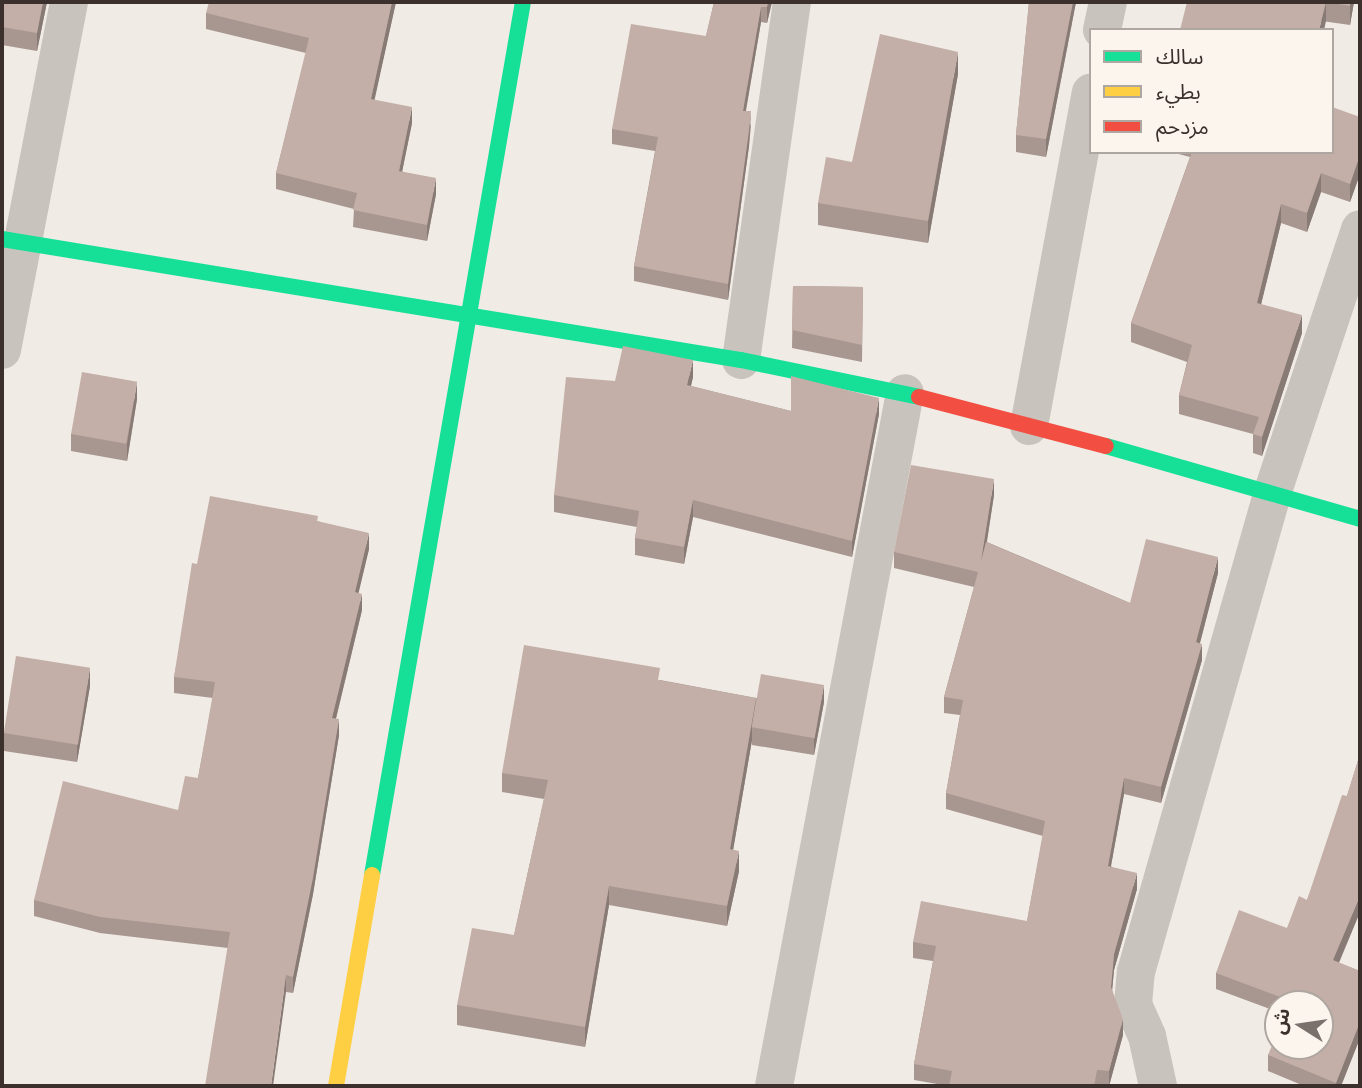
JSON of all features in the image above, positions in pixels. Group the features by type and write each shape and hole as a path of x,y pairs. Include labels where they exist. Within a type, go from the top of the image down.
{"street":[{"path":"2,351 12,241 69,2"},
{"path":"336,1086 523,2"},
{"path":"741,360 792,2"},
{"path":"1102,28 1108,2"},
{"path":"1029,426 1089,104"},
{"path":"1158,1086 1147,1036 1132,1004 1136,972 1273,491 1360,229"},
{"path":"12,241 471,314 741,360 905,393 1273,491 1360,519"},
{"path":"774,1086 905,393"}],"building":[{"path":"2,2 43,2 37,33 2,27"},
{"path":"209,2 392,2 371,99 412,107 399,171 436,178 427,225 353,210 357,193 276,173 309,38 206,13"},
{"path":"714,2 768,2 767,7 761,7 743,111 751,111 728,284 634,266 658,137 612,129 631,24 706,36"},
{"path":"1029,2 1073,2 1046,139 1016,135"},
{"path":"1187,2 1326,2 1320,28 1180,28"},
{"path":"1326,2 1350,2 1350,6"},
{"path":"880,34 958,52 928,221 818,203 826,157 852,162"},
{"path":"1334,108 1360,117 1360,155 1350,184 1321,173 1307,213 1281,204 1257,303 1302,315 1262,437 1253,434 1259,417 1179,395 1192,345 1131,323 1191,154 1334,154"},
{"path":"793,286 863,287 862,345 792,330"},
{"path":"623,346 693,360 687,385 791,411 791,376 879,398 852,541 693,500 684,547 635,538 639,511 554,495 566,377 615,381"},
{"path":"82,372 137,382 126,444 71,434"},
{"path":"911,465 994,479 981,561 986,542 1130,603 1146,539 1218,557 1196,642 1202,644 1161,787 1124,778 1108,866 1137,873 1114,954 1111,987 1123,1019 1109,1071 1097,1070 1094,1086 949,1086 952,1071 914,1064 936,946 913,942 921,901 1027,921 1045,821 946,793 963,700 944,697 978,572 894,552"},
{"path":"210,496 318,516 317,521 369,533 355,592 362,594 332,718 339,719 313,878 293,977 286,975 271,1086 205,1086 230,932 100,917 34,900 63,781 178,810 185,776 198,778 215,682 174,677 192,563 197,564"},
{"path":"524,645 660,668 658,680 756,698 730,849 739,851 727,906 609,886 585,1027 457,1005 472,928 514,935 548,780 502,773"},
{"path":"16,656 90,668 78,745 4,733"},
{"path":"761,674 824,685 815,738 752,727"},
{"path":"1360,754 1360,896 1333,960 1360,971 1360,1022 1336,1083 1280,1060 1334,1060 1334,990 1264,991 1216,973 1239,910 1287,928 1299,896 1307,900 1342,795 1347,796"}],"traffic: fast":[{"path":"372,875 523,2"},
{"path":"2,239 741,360 919,397"},
{"path":"1106,446 1360,519"}],"traffic: slow":[{"path":"336,1086 372,875"}],"traffic: jam":[{"path":"919,397 1106,446"}]}
